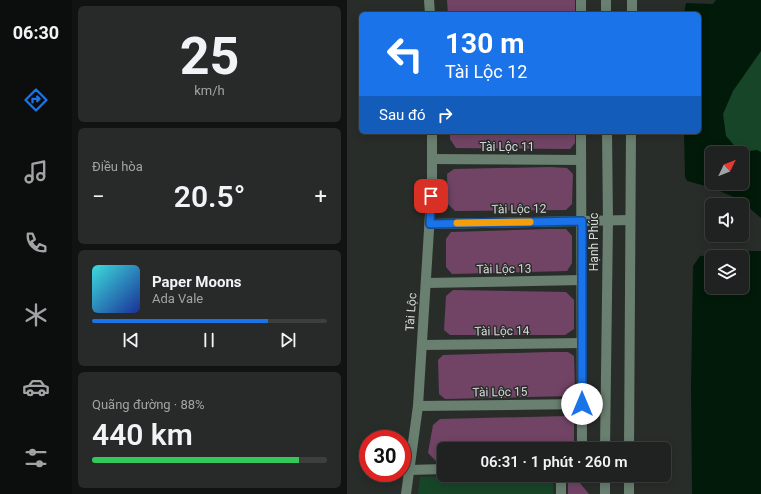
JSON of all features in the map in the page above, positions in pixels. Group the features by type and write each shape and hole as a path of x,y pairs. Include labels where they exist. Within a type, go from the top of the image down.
{"street":[{"path":"429,0 430,12"},
{"path":"581,0 581,12"},
{"path":"606,0 606,12"},
{"path":"632,0 632,12"},
{"name":"Tài Lộc","path":"411,456 418,406 430,224 432,134"},
{"path":"581,134 582,442"},
{"name":"Hạnh Phúc","path":"605,442 608,221 607,134"},
{"path":"629,442 631,134"},
{"name":"Tài Lộc 11","path":"432,159 581,160"},
{"name":"Tài Lộc 12","path":"430,224 630,220"},
{"name":"Tài Lộc 13","path":"426,283 582,280"},
{"name":"Tài Lộc 14","path":"422,345 582,343"},
{"name":"Tài Lộc 15","path":"418,406 582,404"},
{"path":"411,470 437,469"},
{"name":"Tài Lộc","path":"406,494 408,482"},
{"path":"561,482 561,494"},
{"path":"605,482 605,494"},
{"path":"629,482 629,494"}],"green space":[{"path":"761,0 761,185 749,165 749,146 718,146 720,69"},
{"path":"420,477 437,477 437,482 553,482 553,494 418,494"}],"shaded area":[{"path":"716,0 761,0 761,51 733,91 723,114 726,136 735,146 705,146 705,186 687,181 685,177 684,134 701,134 701,12 684,12 686,3 713,4"},
{"path":"757,150 761,152 761,218 749,208 749,198 736,198 718,190 749,190 749,151"},
{"path":"749,251 761,251 761,494 692,494 691,387 693,266 700,256 705,256 705,294 749,294"}],"building":[{"path":"447,0 575,0 575,12 448,12"},
{"path":"450,134 575,134 575,143 570,149 456,148 450,139"},
{"path":"567,168 573,174 572,204 566,210 455,211 448,204 447,174 454,169"},
{"path":"566,229 572,236 572,263 567,271 452,274 446,267 446,239 451,232"},
{"path":"453,290 566,292 574,300 574,329 565,335 450,335 444,330 446,296"},
{"path":"568,352 574,356 575,390 569,396 445,399 439,394 438,360 443,355"},
{"path":"568,416 574,422 574,442 437,442 436,461 428,453 433,425 440,419"},
{"path":"568,482 579,482 589,494 568,494"}],"slow traffic":[{"path":"457,223 530,222"}],"route":[{"path":"431,196 430,224 582,221 582,404"}]}
